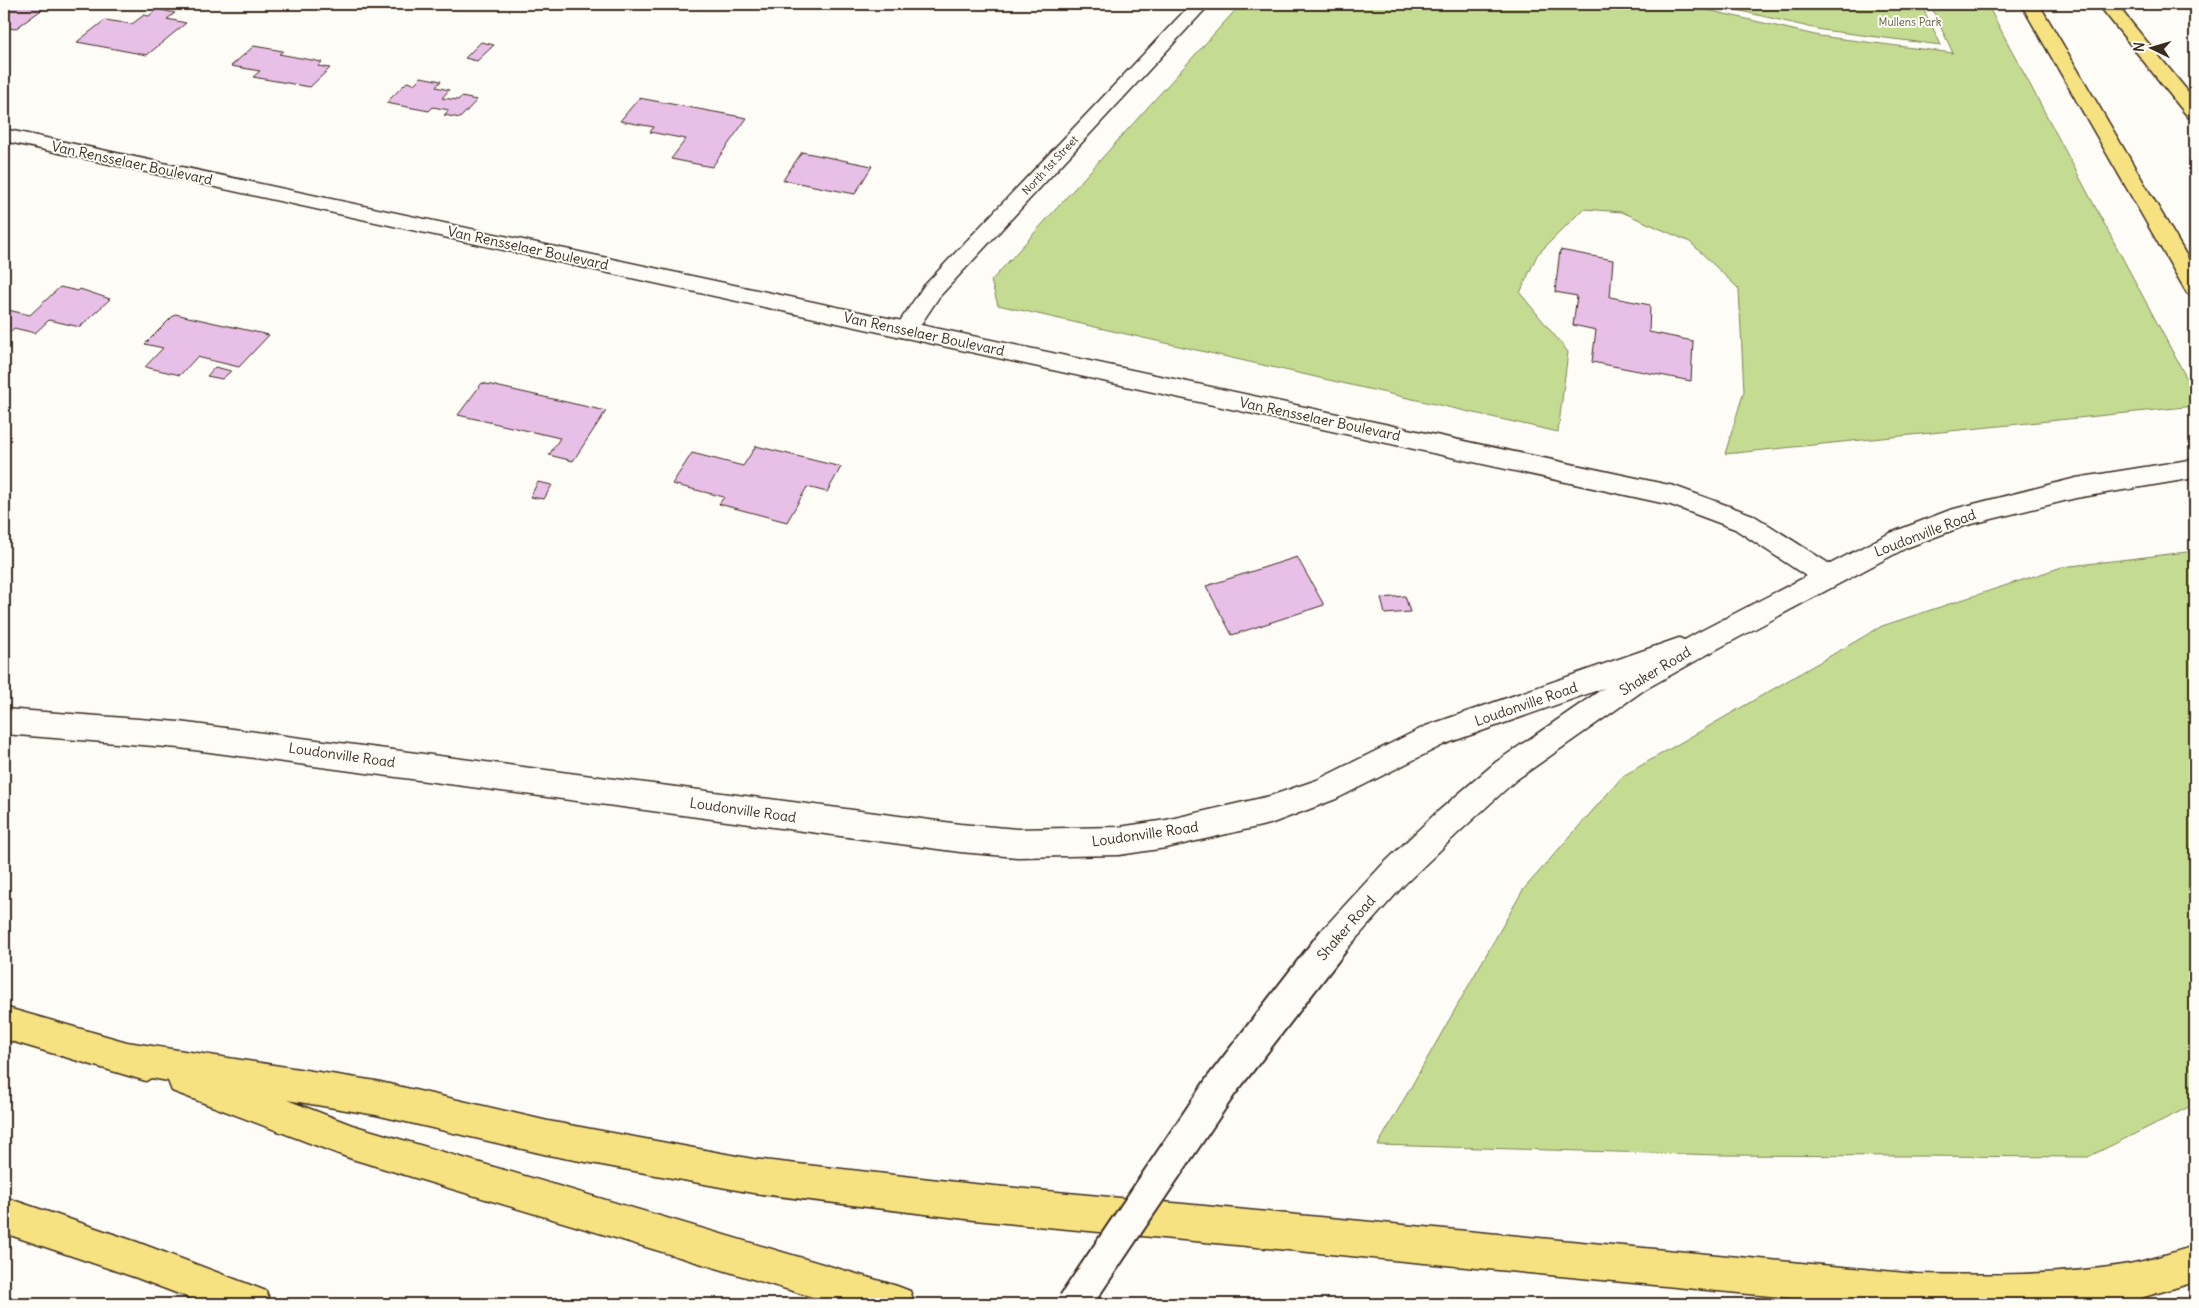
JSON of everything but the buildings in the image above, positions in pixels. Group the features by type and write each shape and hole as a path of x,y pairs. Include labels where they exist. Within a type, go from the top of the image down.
{"main road":[{"path":"2030,4 2195,288"},
{"path":"2107,4 2195,113"},
{"path":"4,1023 128,1058 352,1142 897,1304"},
{"path":"128,1058 376,1098 548,1138 744,1174 974,1202 1916,1292 1998,1294 2065,1291 2131,1282 2195,1264"},
{"path":"4,1215 137,1260 253,1304"}],"street":[{"name":"North 1st Street","path":"905,330 932,292 1201,4"},
{"name":"Van Rensselaer Boulevard","path":"4,135 1674,496 1744,522 1828,576"},
{"name":"Loudonville Road","path":"4,722 179,735 960,838 1016,843 1073,844 1119,841 1166,834 1270,810 1326,790 1436,735 1707,641 1897,541 1959,518 2011,502 2076,488 2195,468"},
{"name":"Shaker Road","path":"1074,1304 1222,1086 1278,1010 1334,940 1393,875 1446,824 1506,771 1634,682 1707,641"}],"green space":[{"path":"1241,4 1682,4 1819,36 1953,53 1930,4 1987,4 2195,394 2195,406 1725,454 1744,391 1739,289 1690,242 1622,212 1583,209 1537,255 1520,293 1568,352 1558,432 998,305 991,281"},
{"name":"Mullens Park","path":"1711,4 1921,4 1941,45 1822,30"},
{"path":"2195,551 2195,1104 2088,1157 1719,1155 1378,1145 1523,890 1623,776 1882,626 2062,567"}]}
